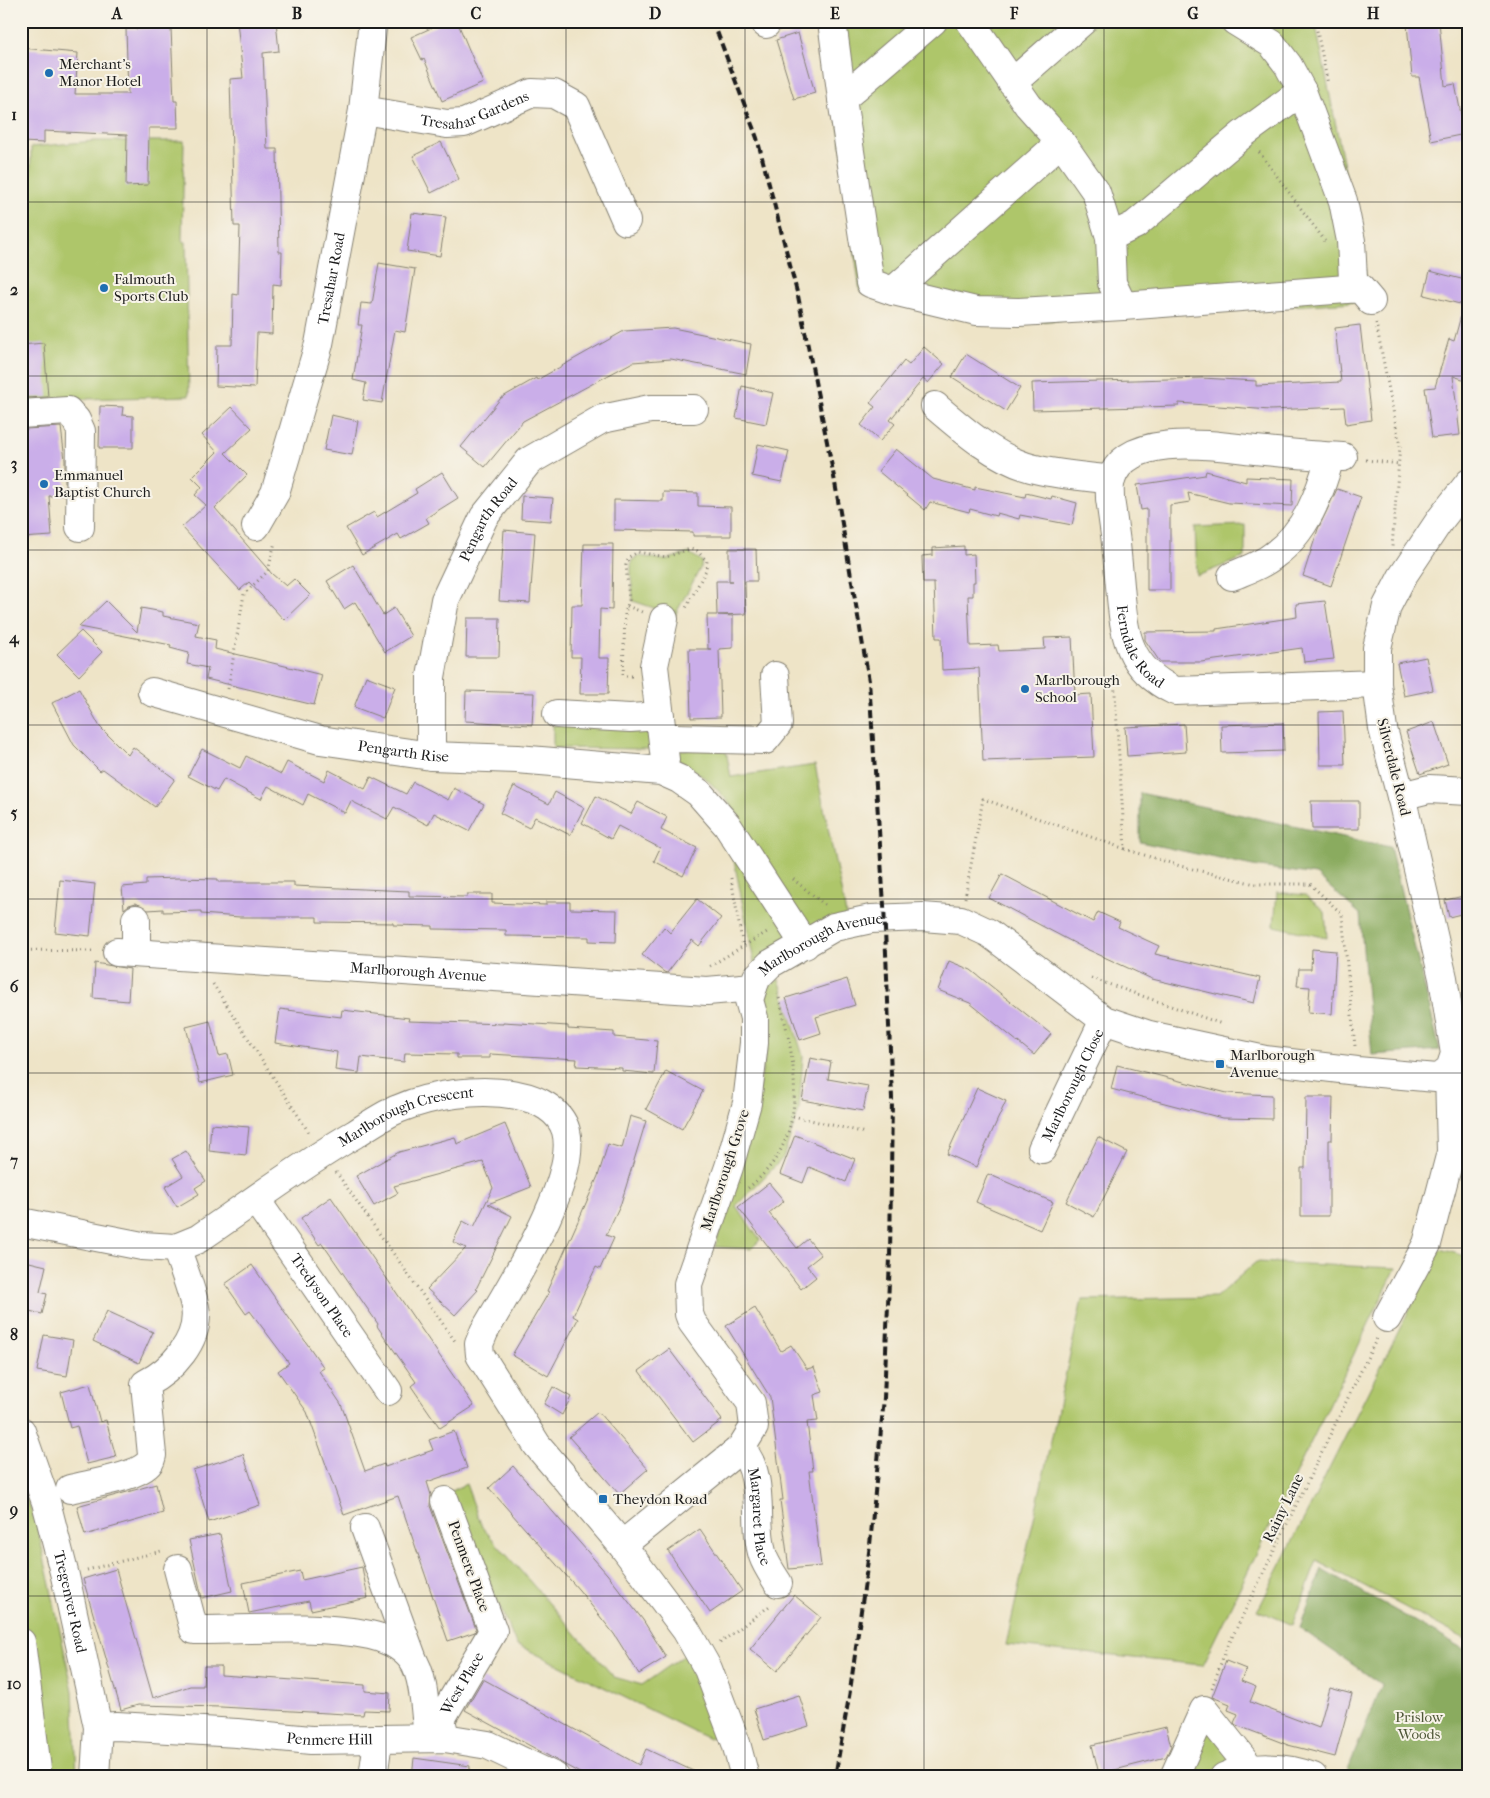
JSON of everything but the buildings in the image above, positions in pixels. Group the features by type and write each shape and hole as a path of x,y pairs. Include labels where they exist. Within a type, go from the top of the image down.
{"street":[{"name":"Tresahar Road","path":"265,534 275,493 319,344 363,110 373,21"},
{"path":"832,21 870,283 893,291 976,311 1019,312 1123,306 1360,288 1371,301"},
{"path":"842,99 933,21"},
{"path":"970,21 1028,105 1061,142 1096,192 1110,237 1112,283 1123,306"},
{"path":"1012,83 1083,21"},
{"path":"1235,21 1272,44 1288,65 1302,91 1343,201 1351,241 1353,279"},
{"path":"1110,237 1135,225 1243,134 1302,91"},
{"name":"Tresahar Gardens","path":"363,110 447,124 464,123 532,93 554,94 576,106 626,221"},
{"path":"893,291 1061,142"},
{"path":"935,406 962,429 1010,460 1050,472 1111,480 1118,467 1132,456 1158,447 1214,444 1337,457 1301,528 1274,555 1232,576"},
{"name":"Pengarth Road","path":"431,756 431,677 446,600 484,517 529,461 602,419 650,409 694,409"},
{"path":"21,414 68,411 76,420 81,431 80,527"},
{"name":"Ferndale Road","path":"1111,480 1110,499 1124,632 1132,653 1145,670 1160,684 1175,691 1377,684"},
{"name":"Silverdale Road","path":"1387,1318 1427,1244 1451,1152 1449,1072 1455,1054 1443,978 1401,796 1383,729 1377,684 1377,648 1387,606 1402,577 1435,528 1469,483"},
{"path":"661,771 665,762 654,666 664,619"},
{"path":"557,714 630,718 662,729 675,738 765,740 778,724 775,676"},
{"name":"Pengarth Rise","path":"152,692 320,740 431,756 517,759 661,771 680,779 699,793 726,825 805,945"},
{"path":"1401,796 1428,789 1469,791"},
{"name":"Marlborough Avenue","path":"126,952 707,991 753,987 757,977 770,964 834,927 871,919 923,917 960,920 989,933 1104,1020 1149,1035 1265,1060 1436,1078 1449,1072"},
{"path":"126,952 136,919"},
{"name":"Marlborough Grove","path":"692,1322 689,1314 688,1284 729,1167 747,1103 754,1043 754,1018 750,1000 753,987"},
{"name":"Marlborough Close","path":"1042,1148 1104,1020"},
{"name":"Marlborough Crescent","path":"21,1222 119,1242 176,1248 198,1239 322,1153 396,1109 414,1103 466,1094 507,1093 529,1097 548,1107 557,1114 566,1131 565,1170 546,1218 484,1332 479,1344 480,1355 537,1445 622,1545"},
{"name":"Tredyson Place","path":"256,1200 388,1391"},
{"path":"70,1489 124,1475 150,1464 152,1455 145,1384 161,1376 183,1352 194,1323 196,1309 176,1248"},
{"name":"Margaret Place","path":"622,1545 741,1448 754,1427 751,1403 692,1322"},
{"name":"Tregenver Road","path":"21,1431 46,1502 65,1576 98,1727 95,1777"},
{"name":"Margaret Place","path":"741,1448 748,1457 755,1476 763,1556 778,1583"},
{"name":"Penmere Place","path":"445,1501 493,1631"},
{"path":"365,1528 413,1660 436,1738"},
{"path":"622,1545 686,1630 708,1670 736,1742 745,1777"},
{"path":"178,1569 194,1630 316,1630 370,1635 396,1644 413,1660"},
{"name":"West Place","path":"436,1738 441,1719 493,1631"},
{"path":"21,1642 38,1777"},
{"path":"1174,1777 1204,1710 1251,1769"},
{"name":"Penmere Hill","path":"98,1727 117,1726 236,1733 311,1740 378,1741 436,1738 488,1745 555,1777"},
{"path":"373,1777 378,1741"},
{"path":"1224,1777 1251,1769 1273,1769 1304,1773 1313,1777"}],"path":[{"path":"1243,134 1330,247"},
{"path":"1337,457 1399,464"},
{"path":"224,712 244,594 268,570 265,534"},
{"path":"1125,849 1114,678 1132,653"},
{"path":"960,920 983,799 1125,849 1180,866 1255,884 1310,884 1342,914 1357,1071"},
{"path":"730,873 743,947"},
{"path":"687,990 698,972 743,947 788,918 827,906"},
{"path":"21,950 126,952"},
{"path":"1086,976 1224,1025"},
{"path":"793,1116 866,1133"},
{"name":"Rainy Lane","path":"1204,1710 1225,1652 1387,1318"},
{"path":"65,1576 172,1548 178,1569"},
{"path":"701,1657 780,1598 778,1583"}],"green space":[{"path":"825,21 1315,21 1371,301 998,324 860,292"},
{"name":"Falmouth Sports Club","path":"94,141 184,141 182,241 186,242 189,396 83,399 21,405 21,228 30,227 31,147"},
{"path":"1245,525 1245,557 1197,576 1195,527"},
{"path":"689,553 702,561 701,567 675,615 633,601 632,560 639,556 665,560"},
{"path":"553,725 650,725 651,749 553,748"},
{"path":"725,745 731,777 815,765 848,924 757,977 727,825 740,817 726,799 704,777 676,759 679,750"},
{"path":"1140,793 1390,847 1440,1050 1372,1055 1360,914 1316,875 1253,866 1140,842"},
{"path":"1277,892 1305,895 1325,912 1327,938 1274,926"},
{"path":"779,979 803,1056 799,1110 783,1158 736,1206 760,1240 751,1249 715,1247 758,1091 768,1039 764,990"},
{"path":"1440,1249 1469,1257 1469,1641 1317,1561 1293,1625 1258,1610"},
{"path":"1256,1262 1396,1268 1202,1665 1006,1645 1082,1300 1216,1297"},
{"path":"21,1482 37,1525 73,1691 77,1777 21,1777"},
{"path":"466,1484 482,1527 614,1677 642,1685 689,1652 723,1734 709,1739 516,1644 450,1492"},
{"name":"Prislow Woods","path":"1322,1569 1469,1652 1469,1777 1345,1777 1382,1685 1300,1628"},
{"path":"1206,1719 1240,1763 1201,1777 1166,1777"}],"railway":[{"path":"713,21 757,138 798,296 834,477 869,681 884,905 892,1098 890,1258 884,1398 870,1545 850,1691 835,1777"}],"place":[{"name":"Merchant's Manor Hotel","path":"49,73"},
{"name":"Falmouth Sports Club","path":"104,288"},
{"name":"Emmanuel Baptist Church","path":"44,484"},
{"name":"Marlborough School","path":"1025,689"},
{"name":"Marlborough Avenue","path":"1220,1064"},
{"name":"Theydon Road","path":"603,1499"}]}
